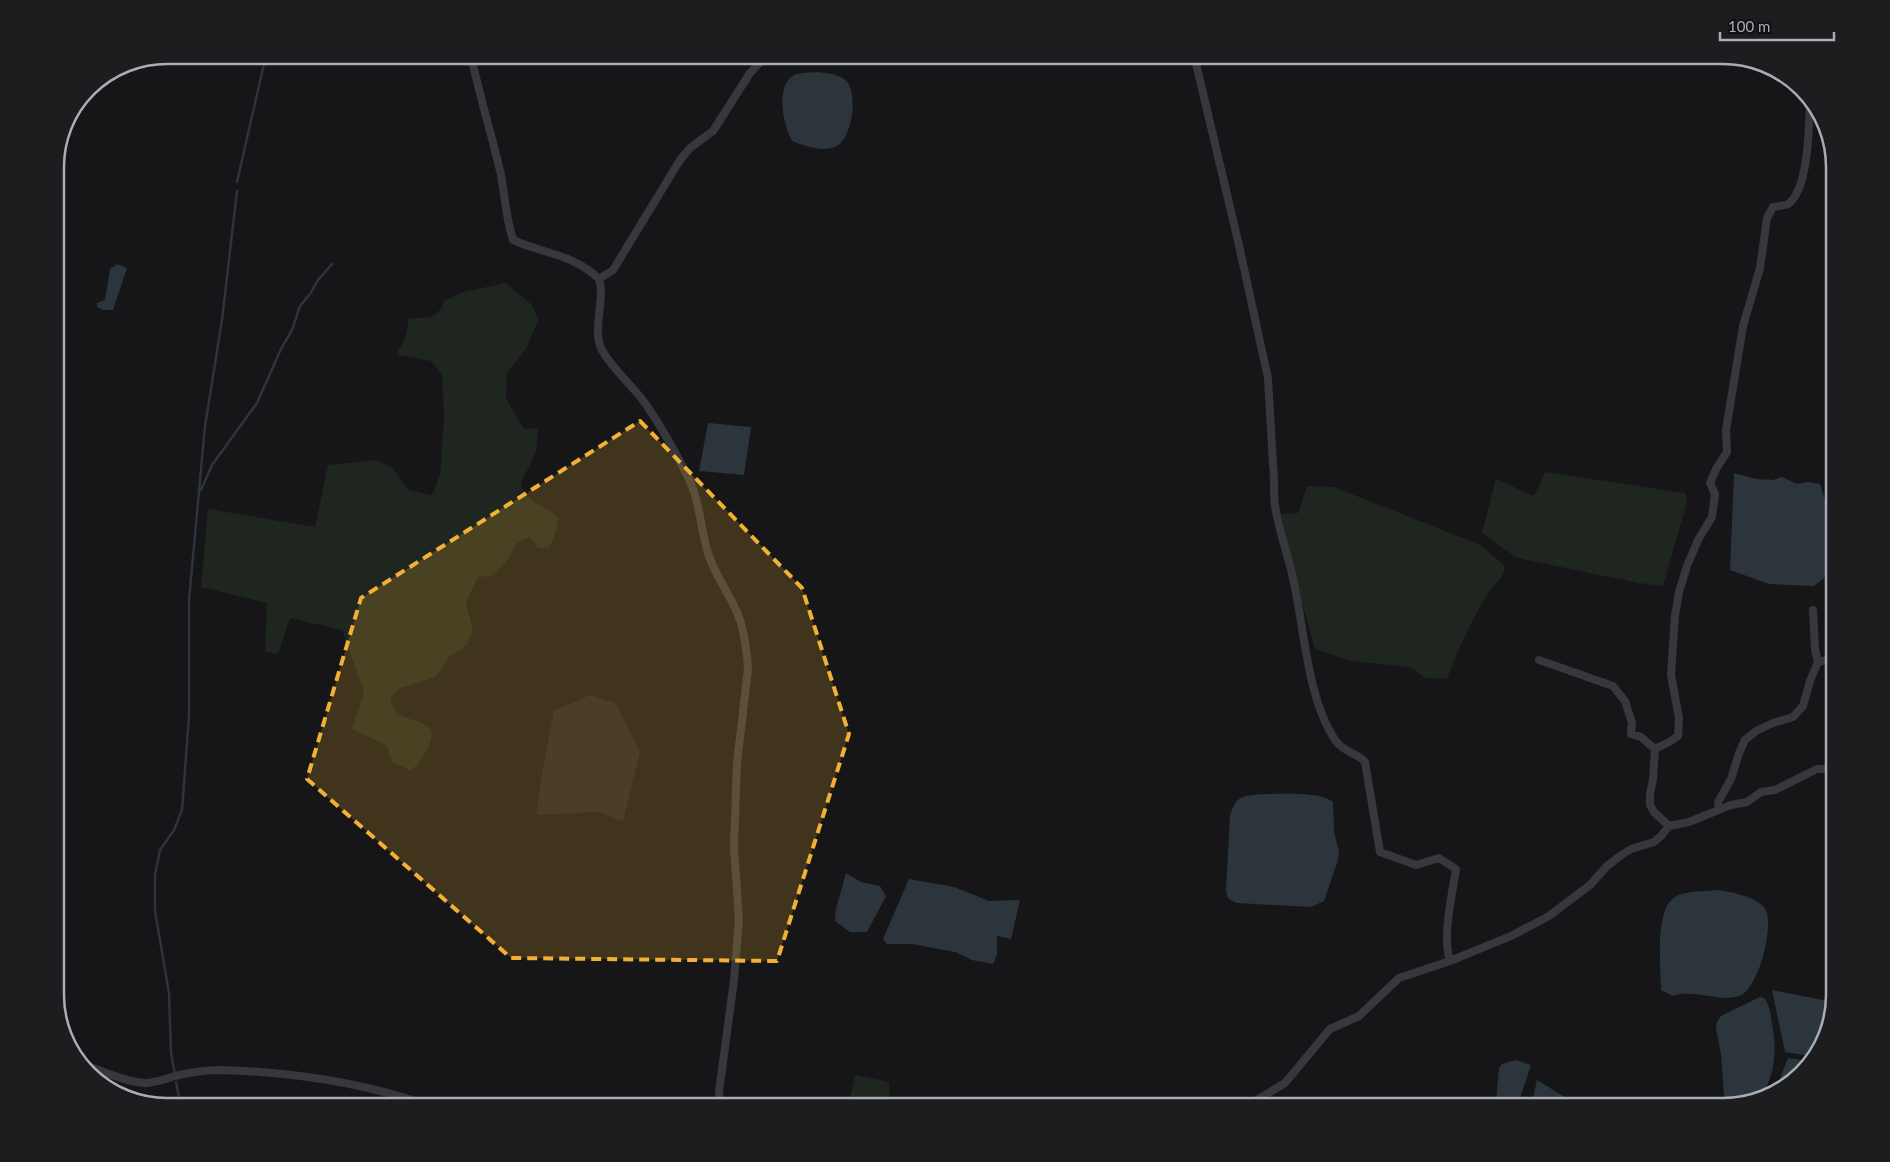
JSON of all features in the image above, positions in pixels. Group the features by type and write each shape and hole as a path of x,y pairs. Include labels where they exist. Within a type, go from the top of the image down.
{"street":[{"path":"473,64 494,146 508,223 513,240 530,248 559,254 580,262 599,279 602,295 598,320 601,348 618,374 631,386 645,404 688,476 695,496 701,529 710,559 740,620 748,669 737,763 734,847 739,921 734,980 719,1098"},
{"path":"599,279 613,270 680,160 690,148 713,131 750,73 758,64"},
{"path":"1196,64 1268,378 1276,511 1294,582 1314,688 1324,720 1336,742 1346,751 1362,758 1365,762 1380,852 1416,865 1439,858 1456,869 1447,936 1447,952 1450,961"},
{"path":"1654,749 1678,736 1679,718 1671,675 1674,626 1679,592 1698,540 1712,517 1715,494 1710,483 1727,452 1726,430 1743,326 1760,268 1767,218 1773,207 1787,204 1792,200 1803,174 1808,152 1810,111"},
{"path":"1719,810 1718,802 1731,779 1738,754 1745,740 1756,731 1793,717 1802,706 1818,662 1814,649 1813,610"},
{"path":"1539,660 1613,686 1626,701 1632,723 1631,734 1641,736 1654,749 1650,805 1654,812 1669,826"},
{"path":"1818,662 1826,660"},
{"path":"1260,1098 1285,1083 1330,1029 1360,1016 1399,978 1450,961 1511,936 1549,916 1590,885 1607,866 1620,856 1631,849 1654,842 1669,826 1689,822 1719,810 1747,802 1761,792 1775,790 1817,769 1826,769"},
{"path":"94,1068 147,1083 202,1070 244,1071 357,1084 405,1098"}],"highlighted area":[{"path":"640,421 802,588 849,734 777,961 511,958 307,779 361,598"}],"shaded area":[{"path":"818,72 828,73 844,79 849,84 853,102 850,124 843,141 837,146 826,149 815,148 792,141 786,126 782,107 784,88 794,75"},
{"path":"117,264 127,268 113,310 103,310 97,307 97,303 105,300 110,269"},
{"path":"506,283 532,305 538,320 527,347 507,373 506,398 524,429 538,428 536,452 521,483 528,497 548,509 558,518 557,526 548,548 538,548 529,537 518,542 506,562 491,576 478,577 466,603 473,630 467,645 448,658 441,671 433,678 398,689 394,693 390,701 398,713 427,726 432,731 432,737 425,753 411,771 392,762 387,746 352,729 364,692 342,630 290,618 278,654 265,652 267,603 201,587 208,509 315,527 328,465 376,460 393,468 408,490 432,495 440,475 444,417 442,375 431,361 396,355 405,339 409,318 430,317 438,312 444,301 463,292"},
{"path":"708,423 751,427 744,475 699,471"},
{"path":"1545,472 1685,493 1687,502 1663,586 1639,583 1517,558 1482,533 1496,479 1534,496"},
{"path":"1734,473 1756,479 1773,480 1782,477 1797,484 1809,482 1820,484 1826,503 1826,575 1824,578 1814,586 1769,584 1730,570"},
{"path":"1307,486 1334,487 1480,545 1505,566 1501,578 1487,595 1470,625 1447,679 1426,678 1410,667 1351,661 1315,649 1287,549 1281,514 1298,513"},
{"path":"590,695 615,703 640,752 623,821 597,812 536,815 554,711"},
{"path":"1265,794 1319,796 1333,802 1334,831 1339,852 1324,901 1311,907 1237,903 1228,897 1226,890 1232,809 1238,800 1246,796"},
{"path":"846,873 861,882 880,886 886,896 867,932 850,932 835,921 836,909"},
{"path":"909,879 954,887 989,901 1020,900 1011,939 997,936 997,955 993,964 972,960 955,952 912,944 887,944 883,939"},
{"path":"1717,890 1748,897 1764,907 1767,915 1767,939 1759,968 1748,990 1741,995 1726,998 1690,994 1673,996 1661,990 1661,926 1668,904 1675,897 1690,892"},
{"path":"1772,990 1826,1001 1823,1022 1807,1055 1785,1052"},
{"path":"1760,997 1766,1001 1771,1017 1774,1062 1765,1088 1750,1095 1725,1098 1716,1028 1721,1016"},
{"path":"1788,1058 1803,1060 1786,1077 1779,1082"},
{"path":"1516,1060 1531,1065 1520,1098 1496,1098 1499,1068 1502,1064"},
{"path":"855,1075 889,1082 890,1098 850,1098"},
{"path":"1537,1080 1566,1098 1533,1098"}],"waterway":[{"path":"237,182 264,64"},
{"path":"175,1074 171,1053 169,993 155,911 155,875 160,850 174,830 182,810 189,716 189,600 205,426 222,320 237,191"},
{"path":"201,490 212,465 257,403 281,349 292,330 300,306 332,264"},
{"path":"176,1082 179,1098"}]}
